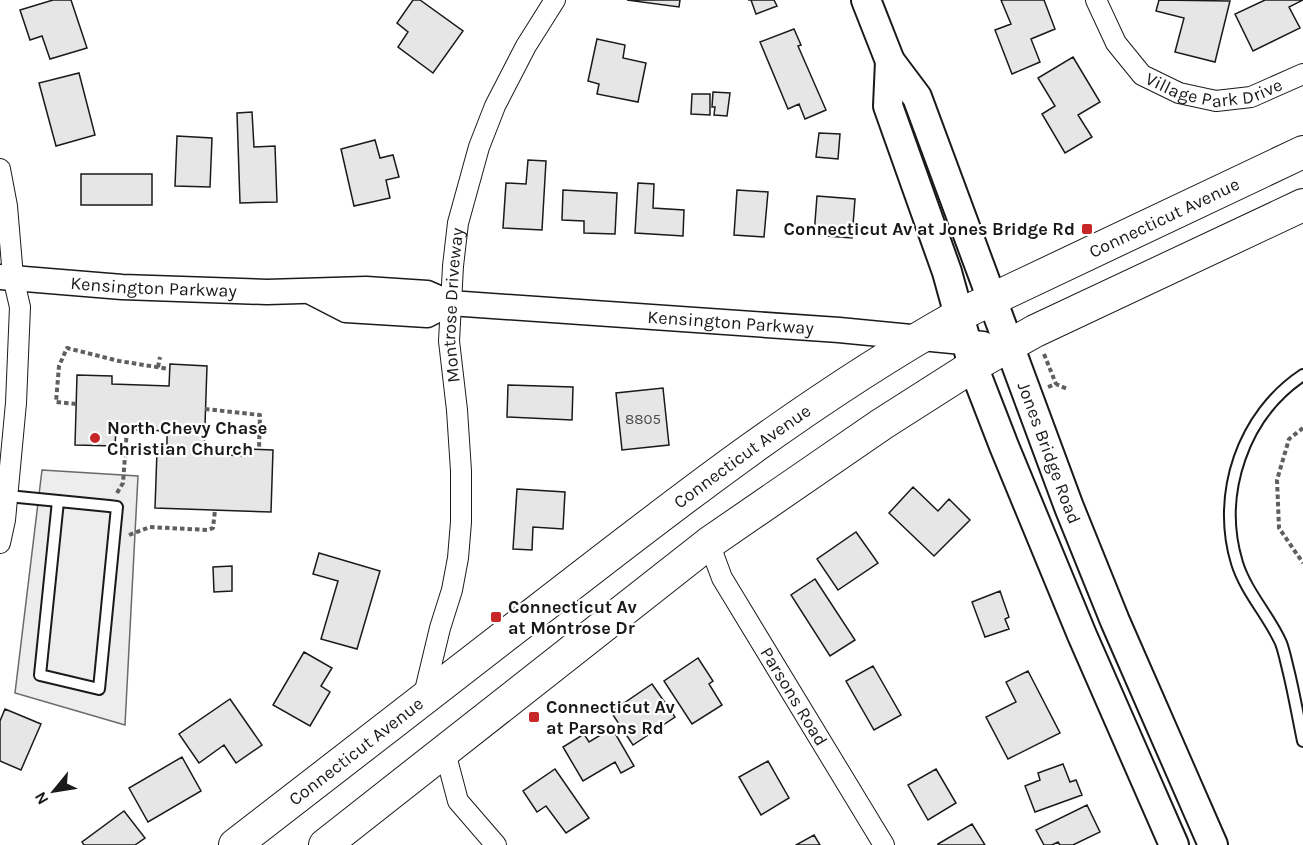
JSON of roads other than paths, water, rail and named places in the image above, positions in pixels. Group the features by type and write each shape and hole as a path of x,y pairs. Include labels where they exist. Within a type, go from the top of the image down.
{"main road":[{"name":"Jones Bridge Road","path":"866,0 890,61 917,97 1051,459 1115,621 1213,845"},
{"name":"Jones Bridge Road","path":"890,61 888,106 947,272 966,341 1004,446 1082,635 1174,845"},
{"name":"Connecticut Avenue","path":"325,845 709,543 882,424 966,341 992,300 1303,152"},
{"name":"Connecticut Avenue","path":"235,845 669,508 849,381 918,338 1010,346 1035,331 1303,206"}],"street":[{"name":"Montrose Driveway","path":"423,700 440,628 452,590 461,522 461,471 457,410 448,341 458,223 479,147 504,86 555,0"},
{"name":"Village Park Drive","path":"1096,0 1116,43 1142,75 1179,93 1216,100 1251,96 1303,74"},
{"path":"0,169 7,206 6,277 20,307 16,403 8,496 0,543"},
{"name":"Kensington Parkway","path":"6,277 122,287 267,292 309,291 346,310 427,315 450,303 838,330 918,338"},
{"name":"Parsons Road","path":"709,543 722,578 884,845"},
{"path":"445,752 458,801 496,845"}],"lane":[{"path":"1303,375 1270,403 1246,441 1232,481 1229,527 1238,565 1281,644 1303,741"},
{"path":"8,496 109,506 117,507 99,689 40,675 58,501"}],"place":[{"name":"Connecticut Av at Jones Bridge Rd","path":"1087,229"},
{"name":"North Chevy Chase Christian Church","path":"95,438"},
{"name":"Connecticut Av at Montrose Dr","path":"496,617"},
{"name":"Connecticut Av at Parsons Rd","path":"534,717"}]}
